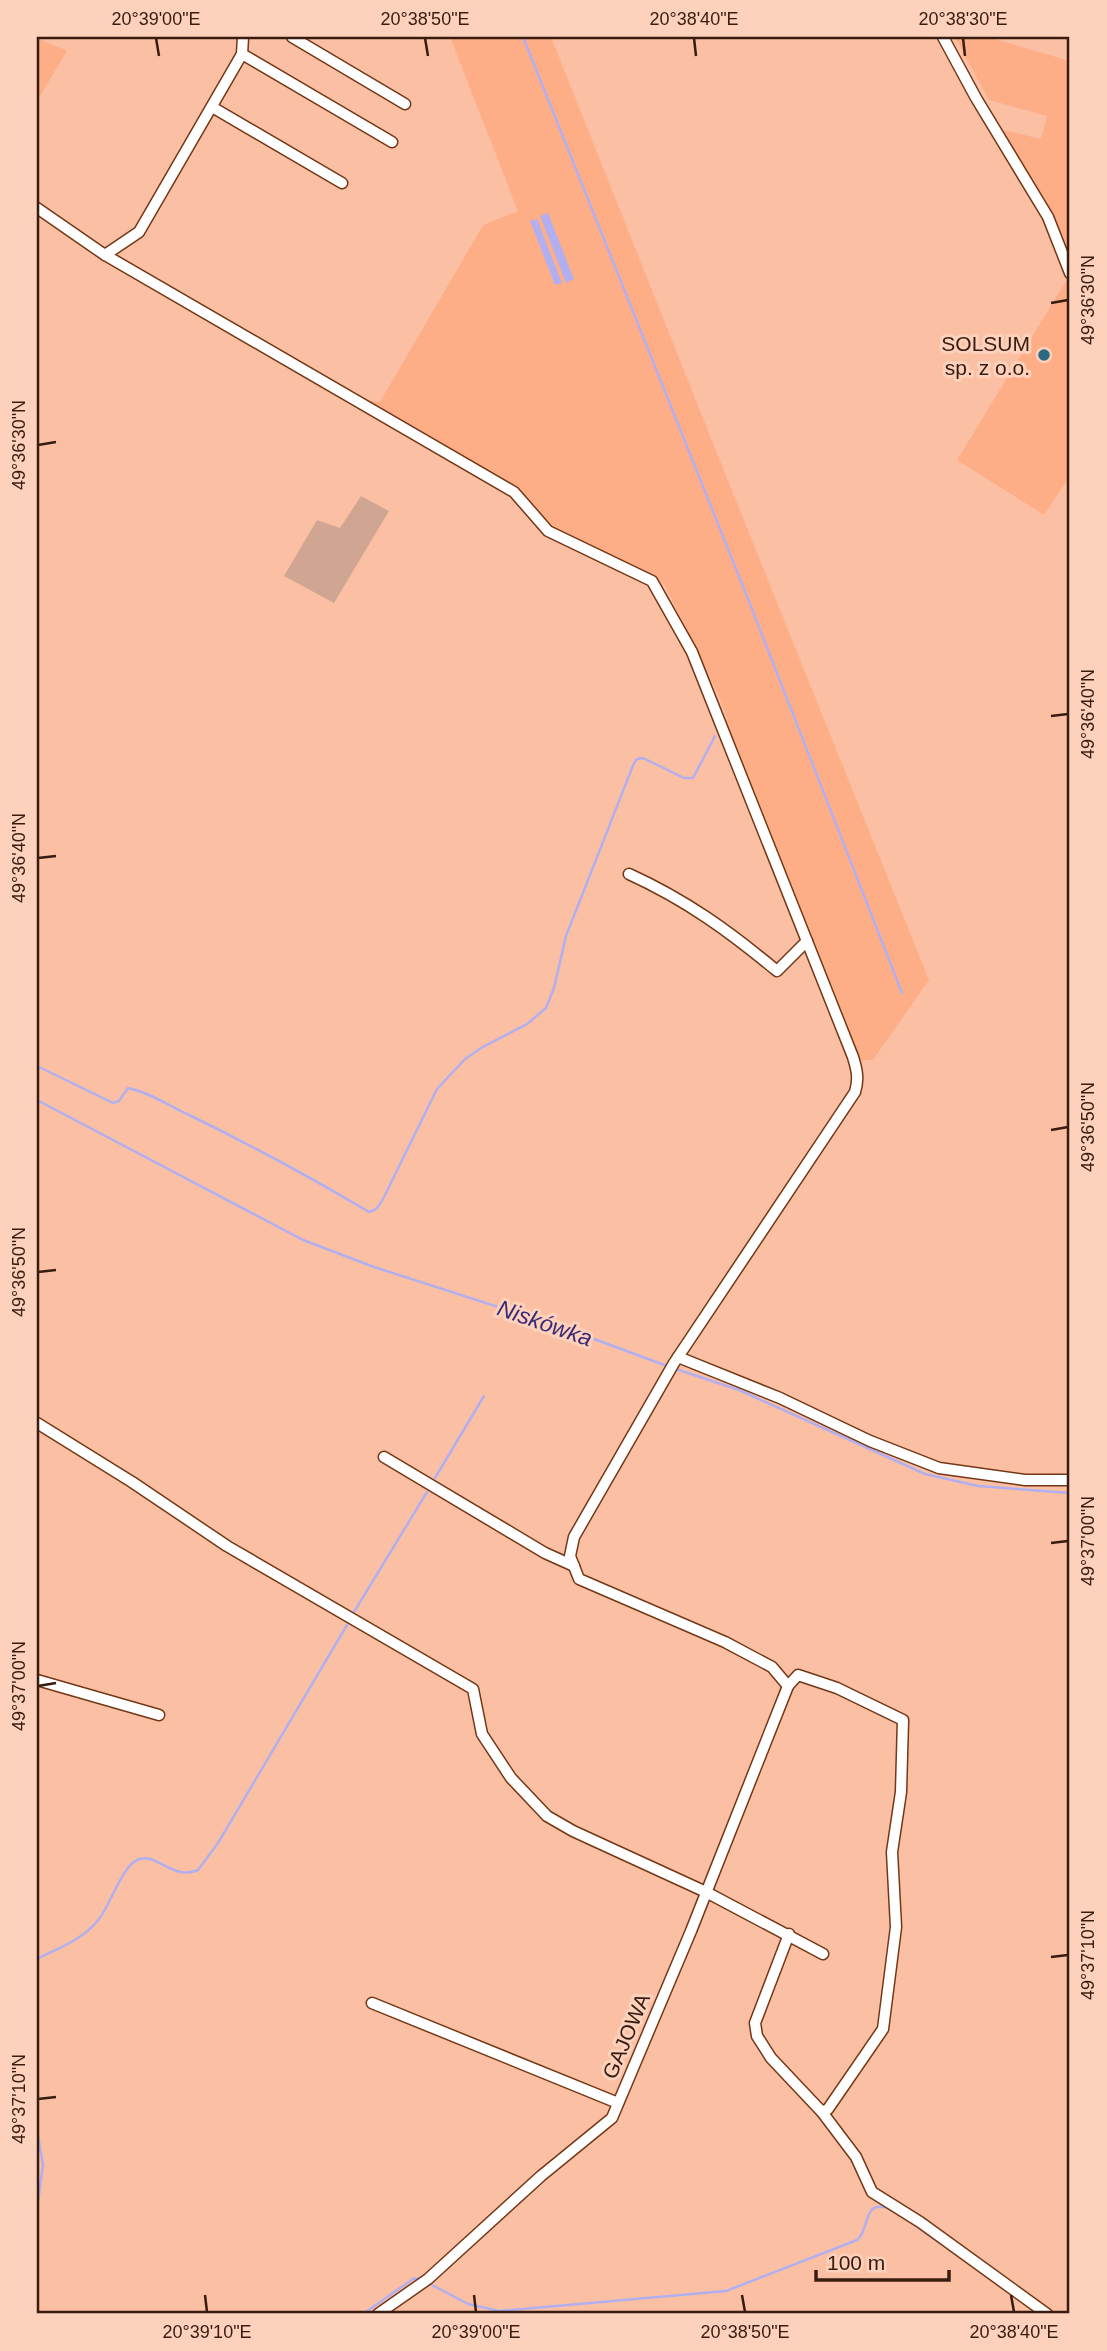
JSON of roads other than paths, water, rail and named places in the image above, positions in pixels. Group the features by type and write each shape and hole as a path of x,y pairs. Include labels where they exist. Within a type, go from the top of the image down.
{"street":[{"path":"105,255 139,232 242,54 240,37"},
{"path":"292,37 405,104"},
{"path":"943,37 982,110 1048,217 1070,273"},
{"path":"242,54 392,142"},
{"path":"212,107 342,183"},
{"path":"37,208 105,255 514,492 548,531 652,581 692,652 853,1057 858,1072 857,1085 855,1092 676,1360 574,1537 570,1556 579,1579 725,1642 772,1667 788,1686 798,1675 837,1688 903,1720 901,1792 892,1852 896,1927 883,2029 828,2109 822,2112"},
{"path":"629,874 672,894 735,935 777,971 807,941"},
{"path":"676,1360 780,1398 870,1441 939,1468 1025,1480 1070,1480"},
{"path":"37,1423 227,1546 473,1689 482,1734 511,1777 547,1816 706,1892 823,1954"},
{"path":"384,1457 545,1553 574,1566"},
{"path":"37,1680 159,1715"},
{"name":"GAJOWA","path":"379,2314 429,2278 541,2176 612,2119 788,1686"},
{"path":"789,1934 755,2023 757,2036 771,2058 822,2112 856,2157 872,2192 920,2222 1047,2314"},
{"path":"372,2003 618,2103"}],"waterway":[{"path":"523,37 902,993"},
{"path":"37,1066 113,1103 119,1101 128,1088 150,1096 279,1161 369,1212 374,1210 384,1197 437,1089 465,1059 527,1024 546,1008 554,988 566,936 634,763 643,758 684,778 693,778 715,736"},
{"name":"Niskówka","path":"37,1100 303,1240 374,1267 567,1329 667,1366"},
{"name":"Niskówka","path":"673,1368 739,1390 925,1474 978,1486 1070,1493"},
{"path":"435,1478 484,1396"},
{"path":"354,1612 427,1492"},
{"path":"37,1959 71,1942 93,1926 126,1870 137,1860 151,1859 179,1872 198,1870 218,1843 347,1625"},
{"path":"37,2130 43,2165 37,2209"},
{"path":"432,2285 468,2304 499,2311 726,2291 857,2240 871,2211 882,2207 891,2209"},
{"path":"905,2218 940,2243"},
{"path":"363,2314 413,2279 420,2278"}],"place":[{"name":"SOLSUM sp. z o.o.","path":"1044,355"}]}
